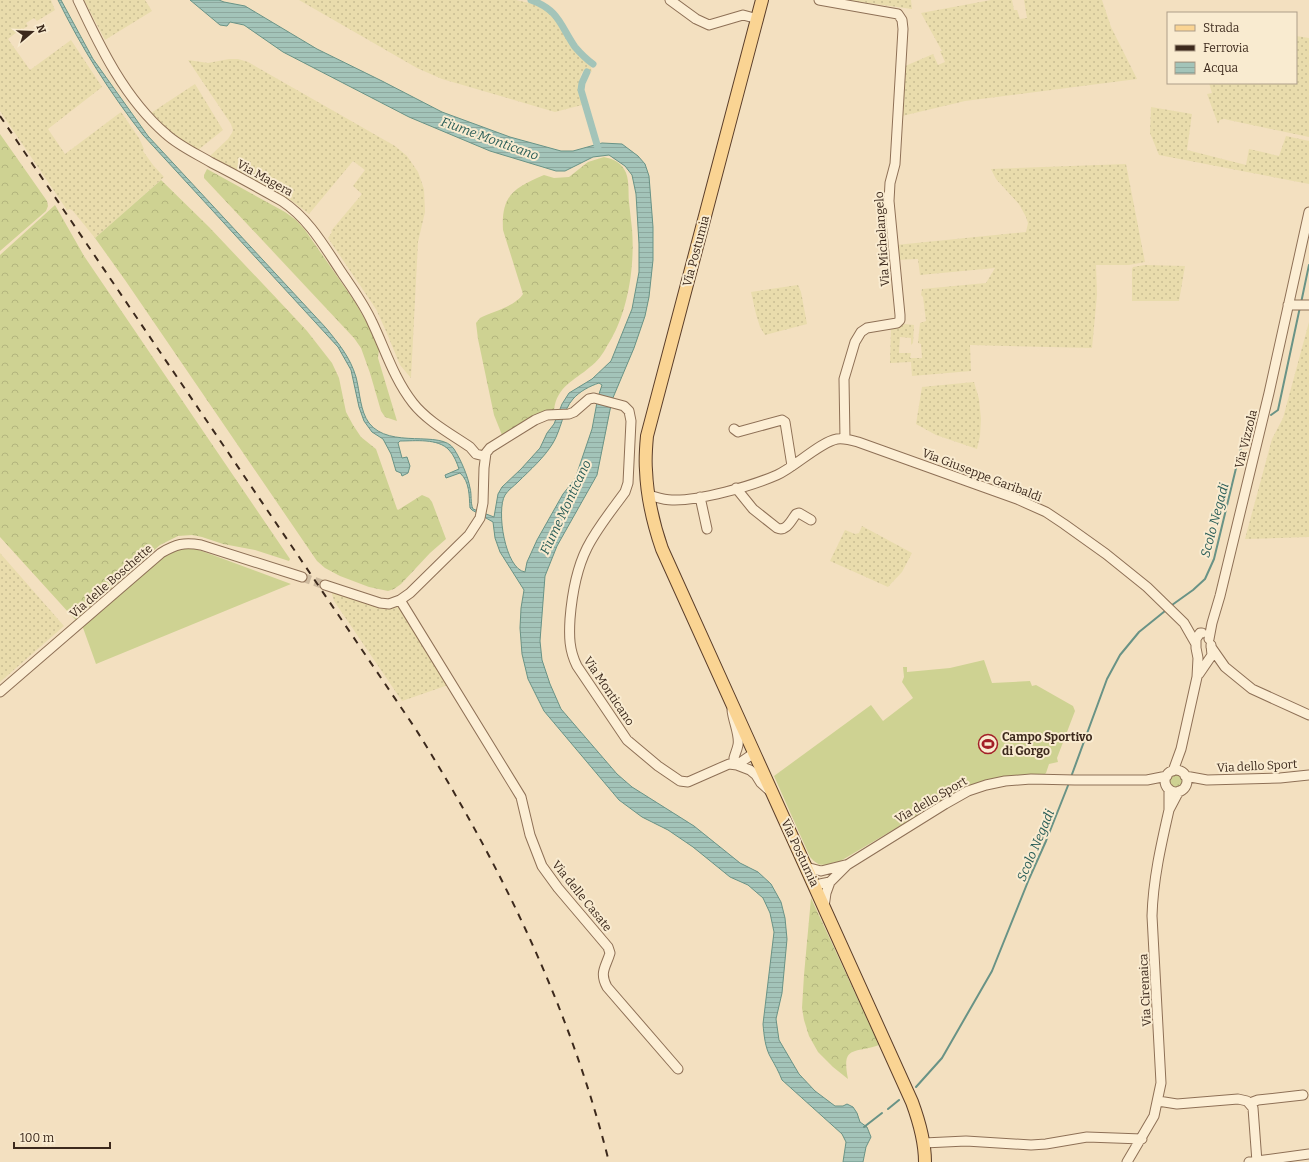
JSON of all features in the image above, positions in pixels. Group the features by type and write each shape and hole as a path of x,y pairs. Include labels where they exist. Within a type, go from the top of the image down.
{"main road":[{"name":"Via Postumia","path":"762,0 646,436 646,470 650,503 662,549 912,1102 924,1143 925,1162"}],"street":[{"name":"Via Magera","path":"78,0 103,53 147,116 166,135 185,148 282,201 293,208 307,222 357,295 371,320 400,384 412,402 429,418 477,452"},
{"path":"670,0 696,19 709,24 743,15 758,18"},
{"name":"Via Michelangelo","path":"819,0 898,14 902,20 903,29 895,164 890,183 889,201 900,320 897,323 867,328 861,332 855,342 844,379 845,439"},
{"name":"Via Vizzola","path":"1206,638 1212,624 1220,596 1291,305 1309,212"},
{"path":"1291,305 1308,305"},
{"name":"Via Monticano","path":"490,448 535,420 547,415 569,414 574,412 589,399 594,398 621,405 628,410 631,421 628,483 625,492 587,547 579,567 572,596 570,630 571,652 577,666 627,740 658,766 680,780 688,782 754,753"},
{"path":"734,429 738,432 782,420 785,422 792,466"},
{"name":"Via Giuseppe Garibaldi","path":"650,503 700,497 736,488 776,475 828,442 845,439 858,442 1017,499 1046,512 1106,554 1162,601 1184,623"},
{"path":"477,452 490,448"},
{"path":"477,452 490,448"},
{"path":"326,585 380,603 389,604 400,600 410,593 469,535 481,514 483,503 484,468 477,452"},
{"path":"736,488 753,509 781,530 785,529 796,514 799,513 811,520"},
{"path":"700,497 707,529"},
{"name":"Via Giuseppe Garibaldi","path":"650,503 673,500"},
{"name":"Via delle Boschette","path":"0,692 161,553 179,544 190,543 201,545 302,577"},
{"name":"Via delle Casate","path":"400,600 521,797 530,835 542,866 558,888 608,947 610,953 603,973 603,979 607,987 678,1068"},
{"path":"1184,623 1206,638 1225,667 1252,689 1309,715"},
{"path":"1177,774 1181,749 1202,660 1196,644 1184,623"},
{"path":"1196,644 1196,639 1206,638"},
{"path":"1202,660 1209,660 1212,655 1206,638"},
{"path":"1202,660 1225,667"},
{"path":"731,702 733,721 738,734 738,744 733,762 750,770 772,793"},
{"path":"1177,774 1187,782 1182,789 1172,791 1168,788 1166,779 1177,774"},
{"name":"Via dello Sport","path":"830,882 846,865 945,804 968,791 1005,781 1031,779 1147,780 1177,774 1207,780 1280,778 1309,775"},
{"name":"Via dello Sport","path":"1147,780 1168,788"},
{"name":"Via dello Sport","path":"1182,789 1207,780"},
{"name":"Via Cirenaica","path":"1127,1162 1142,1139 1154,1116 1160,1083 1152,916 1153,895 1169,810 1168,788"},
{"name":"Via Cirenaica","path":"1169,810 1182,789"},
{"path":"806,867 821,871 846,865"},
{"path":"814,884 831,869"},
{"path":"814,884 830,882 826,893 824,907"},
{"path":"1250,1103 1258,1100 1303,1095"},
{"path":"1158,1100 1177,1104 1247,1100 1253,1108 1254,1162 1309,1154"},
{"path":"924,1143 966,1141 1031,1145 1087,1137 1142,1139"}],"shaded area":[{"path":"0,0 51,0 55,10 37,21 34,18 26,23 28,26 23,29 22,28 8,39 30,70 71,40 102,87 48,129 65,154 121,112 139,138 144,149 143,151 164,177 95,238 73,211 70,209 67,210 0,111"},
{"path":"84,0 145,0 152,11 105,40"},
{"path":"299,0 516,0 534,4 552,15 577,54 591,67 592,72 585,69 581,74 579,84 582,105 555,112 442,79 417,68"},
{"path":"846,0 911,0 912,9"},
{"path":"991,0 1012,0 1014,10 1017,10 1020,19 1027,18 1024,0 1102,0 1111,27 1137,79 965,101 902,116 903,67 933,54 938,65 945,62 940,51 942,51 921,13"},
{"path":"1297,36 1309,38 1309,137 1224,119 1220,120 1218,124 1207,94 1212,93 1209,84 1297,84"},
{"path":"238,59 248,62 395,146 407,156 418,172 424,189 425,212 418,242 411,378 400,365 376,309 328,238 332,232 331,231 362,194 353,186 365,170 353,161 309,214 292,201 210,156 228,139 233,130 231,124 188,60 208,63"},
{"path":"195,84 223,130 198,150 177,139 160,124 151,113"},
{"path":"1151,107 1192,114 1187,150 1246,165 1249,149 1279,156 1286,136 1309,141 1309,184 1159,155 1150,133"},
{"path":"1126,164 1145,262 1129,265 1096,265 1097,295 1092,348 970,345 971,371 912,376 911,362 890,363 891,327 905,324 914,325 913,343 911,345 911,338 900,337 899,353 911,353 910,358 922,358 921,344 918,343 920,323 926,321 923,297 921,295 922,289 986,283 995,268 920,275 918,259 898,260 896,245 1026,232 1028,223 1019,204 996,179 991,169"},
{"path":"1145,265 1185,266 1179,301 1132,301 1132,269 1133,267"},
{"path":"798,285 801,292 807,324 765,335 760,327 751,292"},
{"path":"1309,322 1309,537 1245,539 1272,439 1283,418"},
{"path":"974,382 979,399 981,419 980,436 977,449 936,435 916,424 922,387"},
{"path":"862,526 912,553 902,572 888,587 830,561 845,530 855,534 859,533"},
{"path":"0,553 64,626 0,682"},
{"path":"333,591 385,606 398,607 402,610 451,684 402,701 334,601 332,594"}],"green space":[{"path":"0,134 47,201 48,206 46,211 0,251"},
{"path":"604,157 620,164 626,173 628,181 633,244 631,274 625,305 620,320 602,355 593,365 572,380 562,390 554,410 546,411 502,435 494,415 476,323 480,318 515,302 523,294 503,230 504,208 512,194 525,184 544,175 554,178 569,177 588,162"},
{"path":"207,169 285,212 296,220 305,230 355,302 368,325 379,349 378,358 397,421 385,417 381,411 361,348 354,338 204,178"},
{"path":"161,180 209,227 279,301 307,331 332,363 339,378 346,412 361,437 376,449 397,509 398,510 422,495 429,498 432,502 446,539 430,553 401,584 394,589 388,591 369,587 340,576 325,568 317,561 95,238"},
{"path":"55,205 84,256 290,559 289,561 255,550 223,544 202,537 192,535 178,536 160,545 90,607 91,609 77,621 0,537 0,255"},
{"path":"191,547 291,584 96,664 82,625 168,553 177,549"},
{"path":"984,660 992,683 1030,681 1032,686 1036,685 1073,706 1075,711 1057,758 1058,762 1049,764 1044,775 947,798 837,863 835,862 821,865 816,863 810,857 774,776 871,705 883,721 913,698 902,682 904,677 903,667 907,667 907,672 950,668"},
{"path":"1176,774 1181,776 1183,781 1181,786 1176,788 1171,786 1169,781 1171,776"},
{"path":"811,898 879,1045 857,1050 848,1055 846,1068 848,1079 818,1052 809,1036 804,1020 802,1008"}],"water":[{"name":"Fiume Monticano","path":"58,0 61,0 93,59 148,136 340,345 354,370 362,407 369,423 378,431 389,436 438,440 447,443 454,449 466,473 471,491 473,509 494,517 498,494 502,487 540,448 569,393 592,379 611,361 632,309 639,272 639,244 636,194 632,175 625,166 609,155 593,157 565,171 556,171 490,151 409,117 283,52 244,25 230,22 227,26 220,25 190,0 219,0 245,6 317,49 442,112 510,137 561,151 573,151 602,143 622,144 638,156 645,164 649,176 653,227 653,260 649,297 645,316 634,348 612,400 597,475 557,546 545,576 540,641 542,660 550,684 561,709 617,774 632,787 694,826 740,863 758,872 771,884 781,902 785,918 787,939 782,993 776,1019 779,1040 799,1074 815,1091 835,1106 843,1106 847,1104 853,1107 860,1122 867,1127 871,1137 866,1147 863,1162 843,1162 846,1142 842,1134 782,1080 767,1050 763,1024 774,932 770,913 763,898 748,885 730,877 693,847 668,830 642,817 619,800 544,711 528,679 522,654 520,628 524,590 500,552 495,538 493,522 470,508 466,481 460,473 446,478 445,475 459,469 452,454 444,446 433,442 400,441 398,443 402,458 407,457 410,466 408,473 402,476 401,473 396,471 391,454 383,439 372,432 364,421 359,407 351,370 338,347 143,135 119,103 97,69 76,35","holes":["599,383 602,385 598,397 592,429 575,479 563,494 537,540 527,562 525,572 518,568 512,561 504,538 502,525 502,502 509,490 537,464 545,454 556,438 567,409 573,399 589,387"]}],"waterway":[{"path":"531,0 548,8 553,13 575,47 593,64"},
{"path":"587,72 582,83 581,90 598,148"},
{"name":"Scolo Negadi","path":"1301,303 1309,265"},
{"name":"Scolo Negadi","path":"1271,415 1278,410 1300,307"},
{"name":"Scolo Negadi","path":"1172,605 1193,590 1205,579 1214,559 1245,431 1252,427"},
{"name":"Scolo Negadi","path":"1071,777 1107,679 1120,655 1139,632 1165,611"},
{"name":"Scolo Negadi","path":"916,1087 942,1058 992,971 1069,783"},
{"name":"Scolo Negadi","path":"888,1109 899,1100"},
{"name":"Scolo Negadi","path":"864,1127 882,1113"}],"tunnel":[{"path":"302,577 325,585"}],"railway":[{"path":"0,116 415,728 446,779 476,831 503,884 553,992 593,1104 609,1162"}],"place":[{"name":"Campo Sportivo di Gorgo","path":"988,744"}]}
